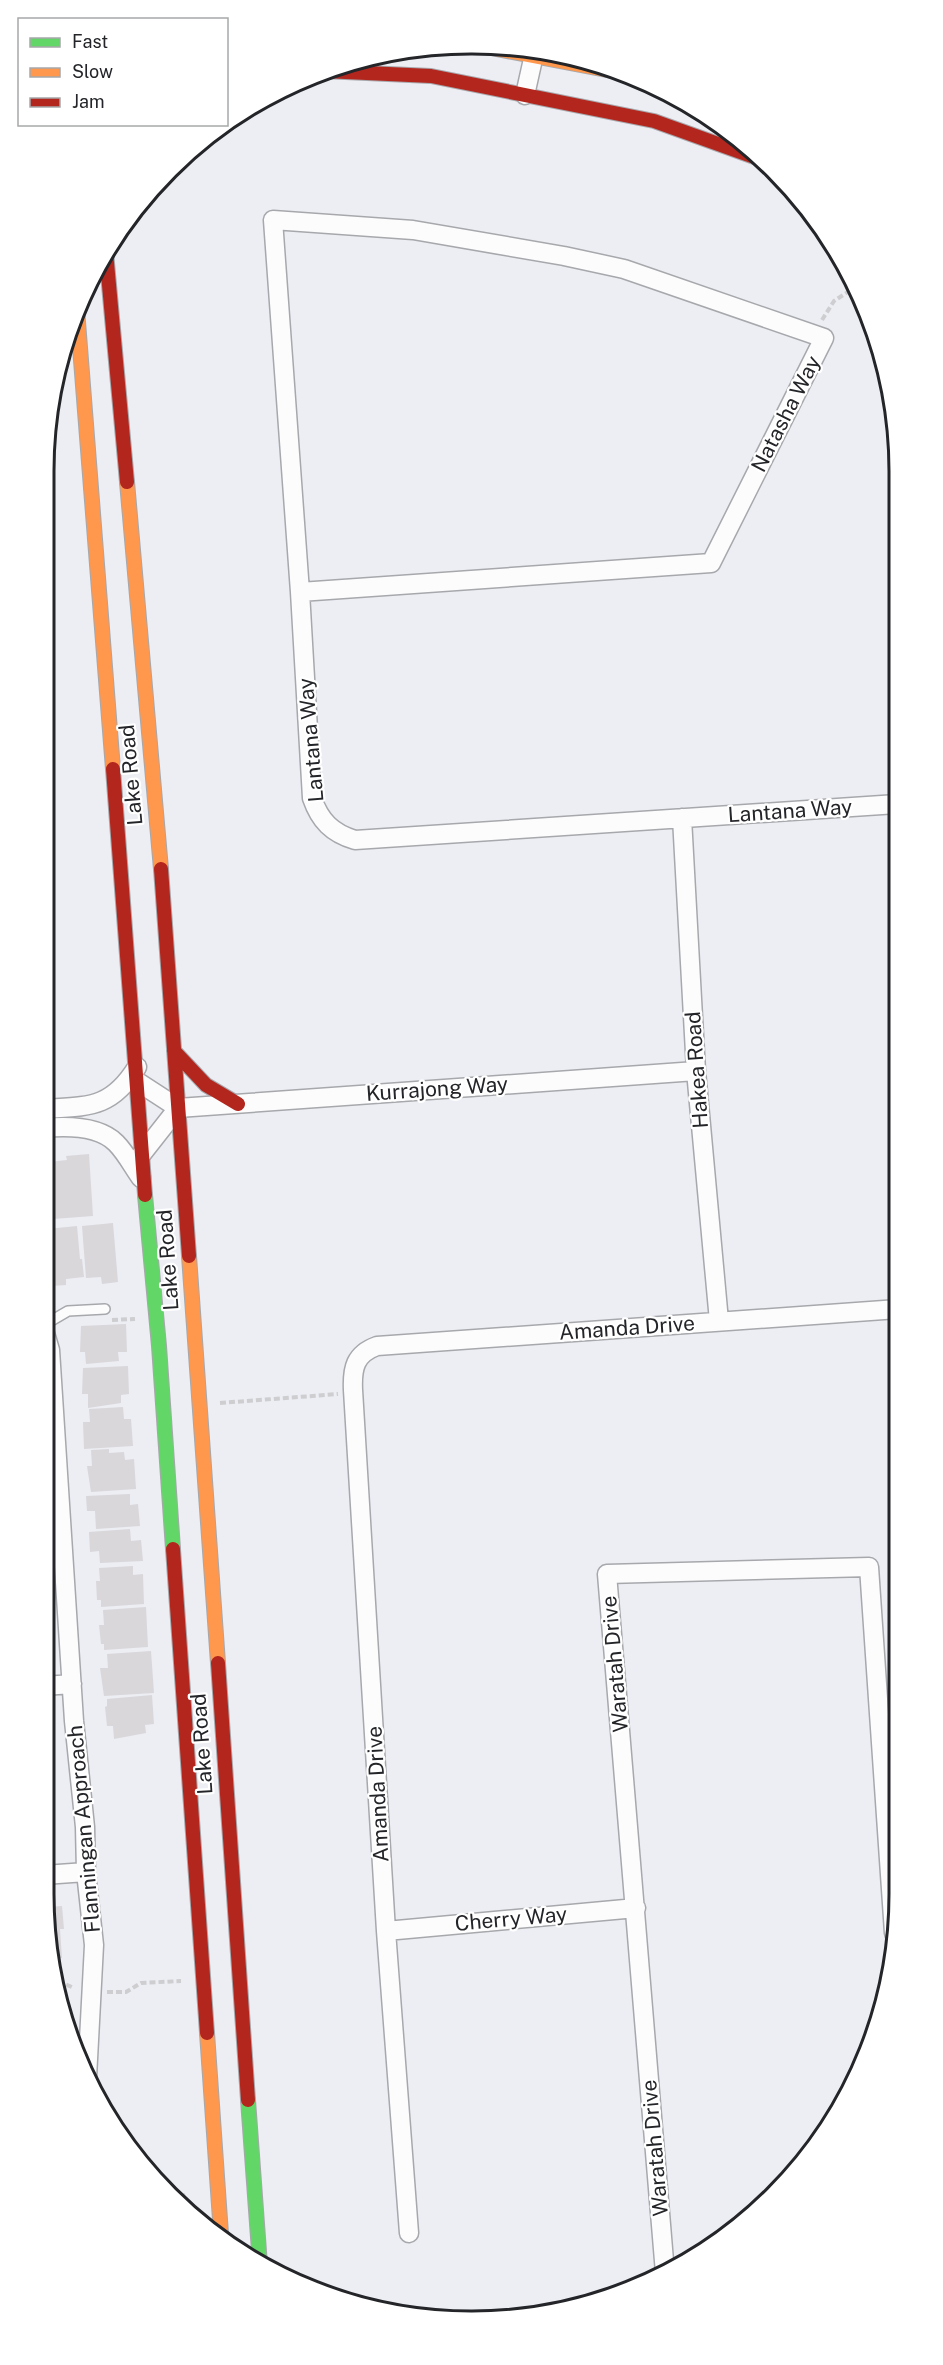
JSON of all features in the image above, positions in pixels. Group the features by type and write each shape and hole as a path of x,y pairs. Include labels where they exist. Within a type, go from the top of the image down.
{"main road":[{"path":"349,72 431,76 654,121 740,152"},
{"name":"Lake Road","path":"107,268 163,890 259,2253"},
{"name":"Lake Road","path":"80,328 138,1075 141,1155 160,1358 221,2227"},
{"path":"174,1051 206,1085 238,1104"}],"street":[{"path":"525,95 533,59"},
{"name":"Natasha Way","path":"273,220 413,230 564,256 624,269 824,338 711,563 300,592"},
{"name":"Lantana Way","path":"273,220 300,592 312,798 318,815 329,828 341,836 355,840 889,805"},
{"name":"Hakea Road","path":"682,818 696,1071 719,1321"},
{"name":"Kurrajong Way","path":"178,1108 320,1096 696,1071"},
{"path":"54,1108 101,1102 138,1075 178,1108 141,1155"},
{"path":"54,1128 69,1128 107,1137 123,1151 144,1182"},
{"name":"Amanda Drive","path":"410,2234 386,1931 353,1383 353,1350 376,1346 889,1310"},
{"name":"Flanningan Approach","path":"54,1522 72,1684 85,1827 86,1872 92,1915 95,1962 88,2058"},
{"name":"Waratah Drive","path":"664,2264 607,1574 869,1567 889,1815"},
{"path":"54,1685 72,1684"},
{"path":"54,1874 86,1872"},
{"name":"Cherry Way","path":"386,1931 636,1908"}],"lane":[{"path":"54,1319 68,1311 105,1309"}],"path":[{"path":"815,334 829,306 848,292"},
{"path":"111,1320 140,1318"},
{"path":"213,1404 340,1394"},
{"path":"101,1991 122,1993 141,1983 187,1981"},
{"path":"64,1984 84,1989"}],"building":[{"path":"89,1154 93,1216 54,1219 54,1161 67,1160 66,1156"},
{"path":"113,1223 118,1282 102,1284 101,1277 86,1278 82,1226"},
{"path":"77,1226 84,1277 66,1279 66,1285 54,1286 54,1228"},
{"path":"126,1324 127,1352 118,1352 119,1361 86,1364 85,1352 80,1352 81,1326"},
{"path":"128,1366 129,1394 121,1395 121,1403 88,1408 88,1394 82,1394 83,1368"},
{"path":"123,1407 124,1419 131,1419 133,1446 84,1449 83,1422 90,1422 89,1409"},
{"path":"109,1449 109,1453 124,1452 125,1460 134,1459 136,1489 91,1492 87,1466 92,1466 91,1450"},
{"path":"130,1494 130,1505 138,1504 140,1526 96,1529 95,1511 87,1511 86,1496"},
{"path":"130,1529 131,1541 141,1540 143,1561 100,1563 99,1551 90,1552 89,1532"},
{"path":"133,1566 133,1575 143,1574 144,1604 101,1607 101,1600 97,1600 96,1581 100,1581 99,1568"},
{"path":"146,1607 148,1647 104,1650 99,1625 104,1625 103,1610"},
{"path":"151,1651 154,1693 104,1696 100,1668 108,1668 107,1654"},
{"path":"152,1695 154,1724 145,1725 146,1733 114,1739 113,1726 107,1726 105,1707 107,1699"},
{"path":"54,1906 62,1906 64,1929 60,1929 62,1958 60,1958 55,1921"}],"traffic: fast":[{"path":"145,1195 159,1346 173,1549"},
{"path":"248,2100 259,2253"}],"traffic: slow":[{"path":"79,330 113,769"},
{"path":"127,482 161,869"},
{"path":"189,1256 218,1663"},
{"path":"207,2033 221,2227"}],"traffic: jam":[{"path":"349,72 431,76 654,121 740,152"},
{"path":"107,268 127,482"},
{"path":"113,769 145,1195"},
{"path":"161,869 189,1256"},
{"path":"174,1051 206,1085 238,1104"},
{"path":"173,1549 207,2033"},
{"path":"218,1663 248,2100"}]}
